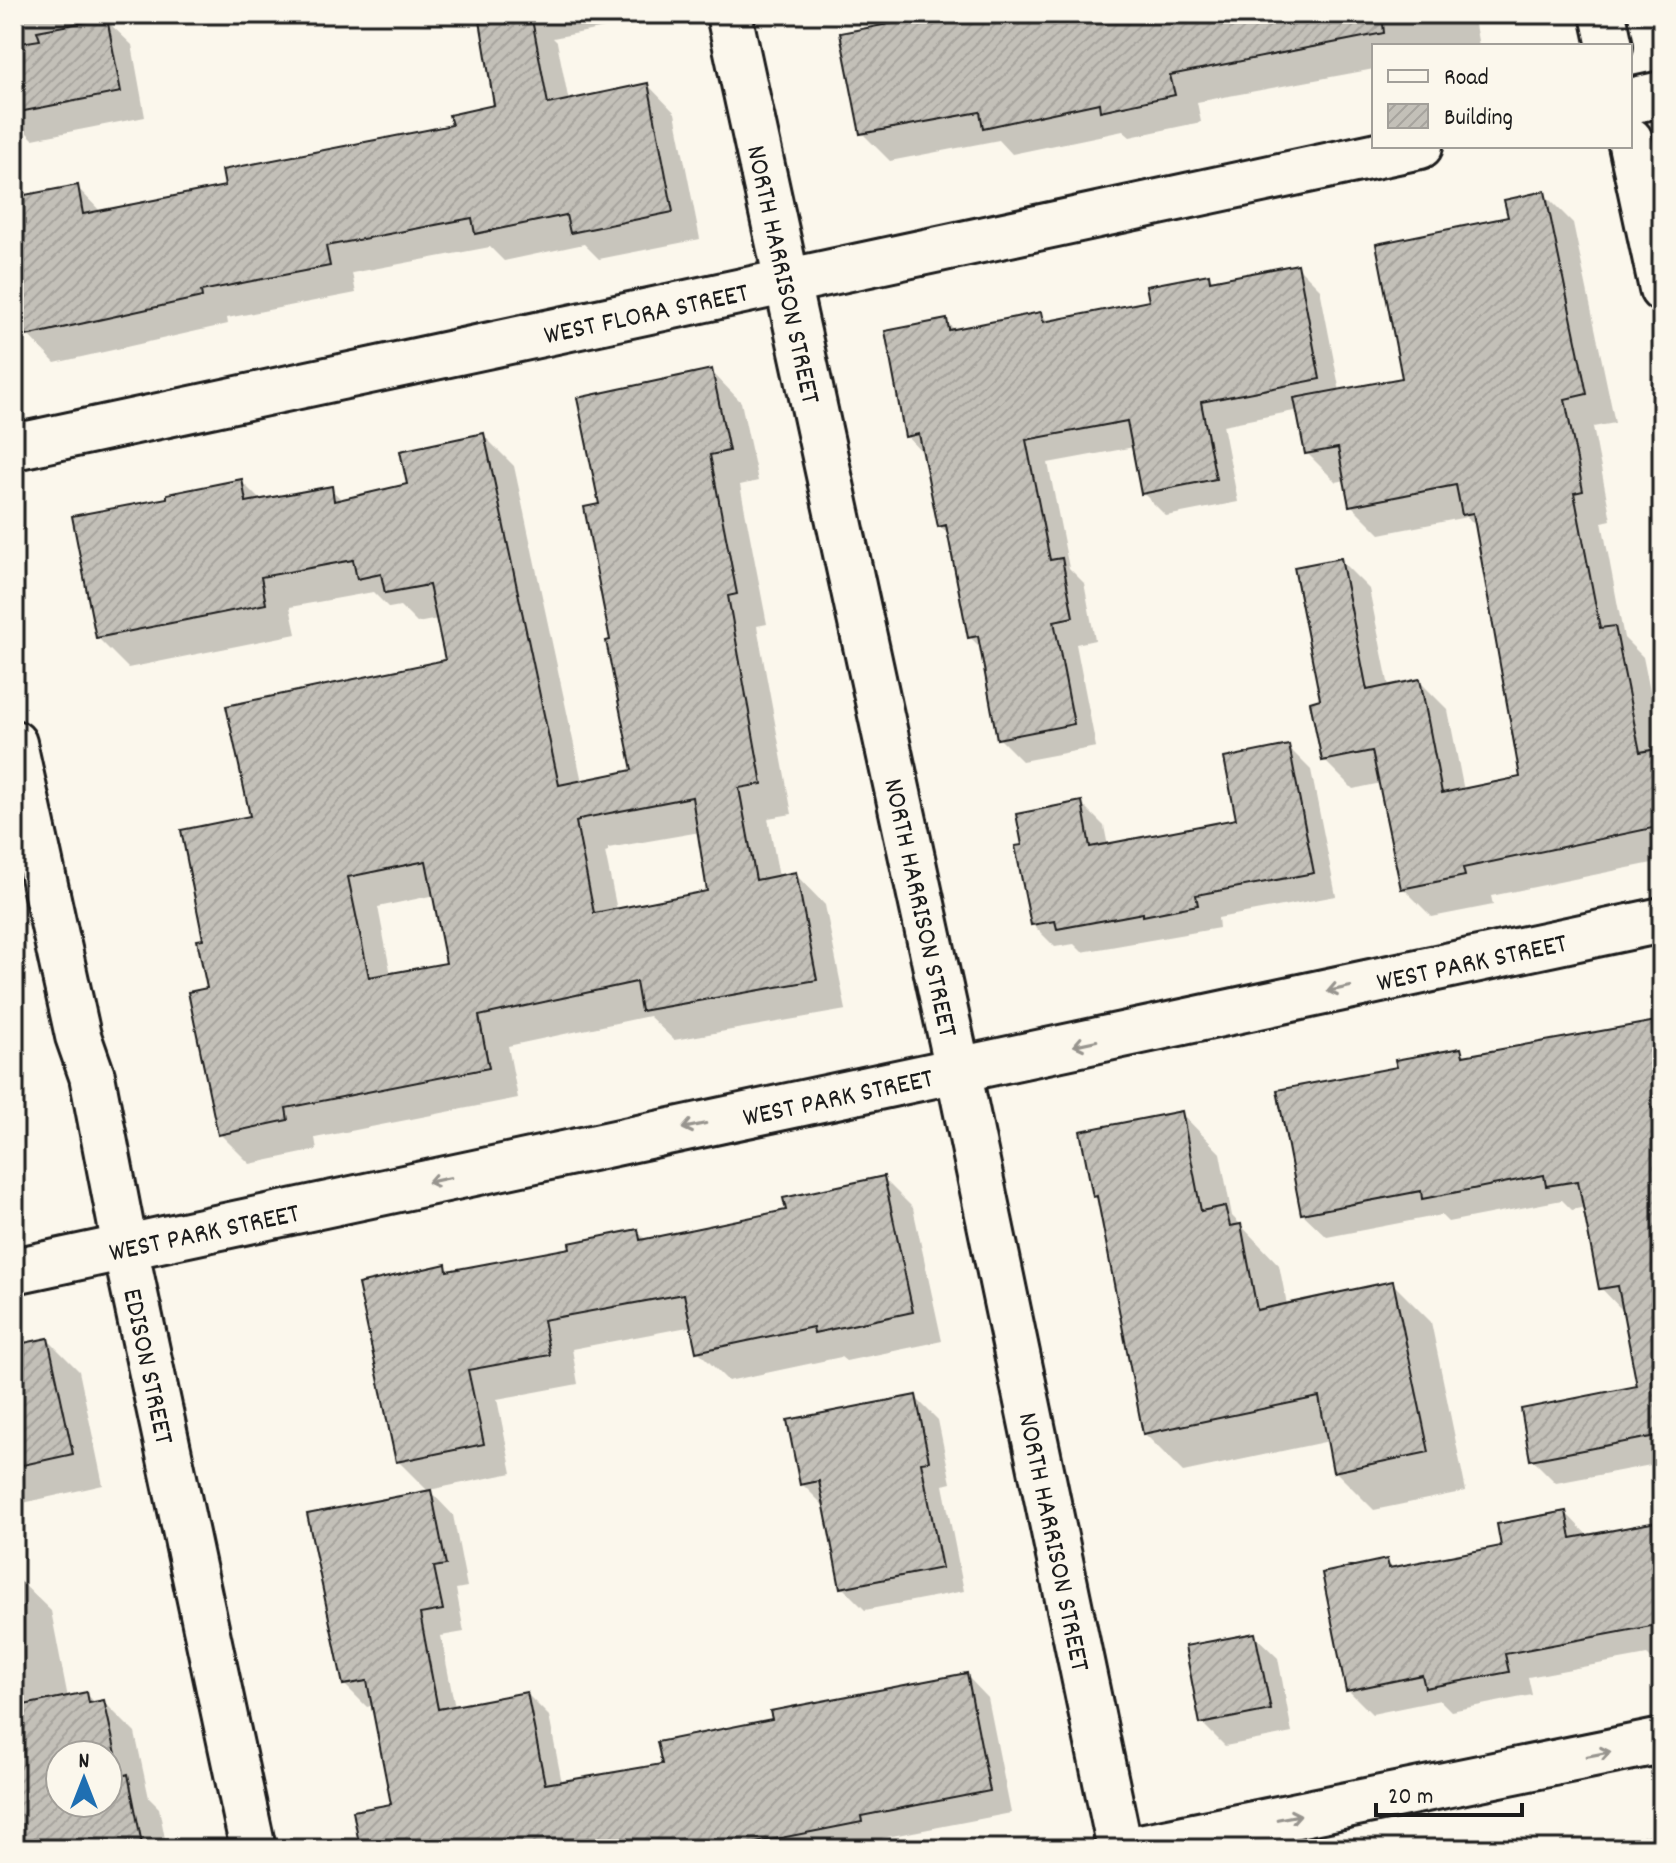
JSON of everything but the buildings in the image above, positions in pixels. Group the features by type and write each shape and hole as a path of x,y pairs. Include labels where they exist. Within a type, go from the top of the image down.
{"street":[{"name":"NORTH HARRISON STREET","path":"729,14 958,1070 1120,1849"},
{"path":"1603,14 1610,44"},
{"path":"1632,101 1662,94"},
{"name":"WEST FLORA STREET","path":"14,447 1411,148"},
{"path":"1632,148 1662,289"},
{"name":"EDISON STREET","path":"14,743 78,1036 92,1076 125,1247 253,1849"},
{"name":"WEST PARK STREET","path":"14,1271 1662,920"},
{"path":"1130,1849 1662,1741"}]}
